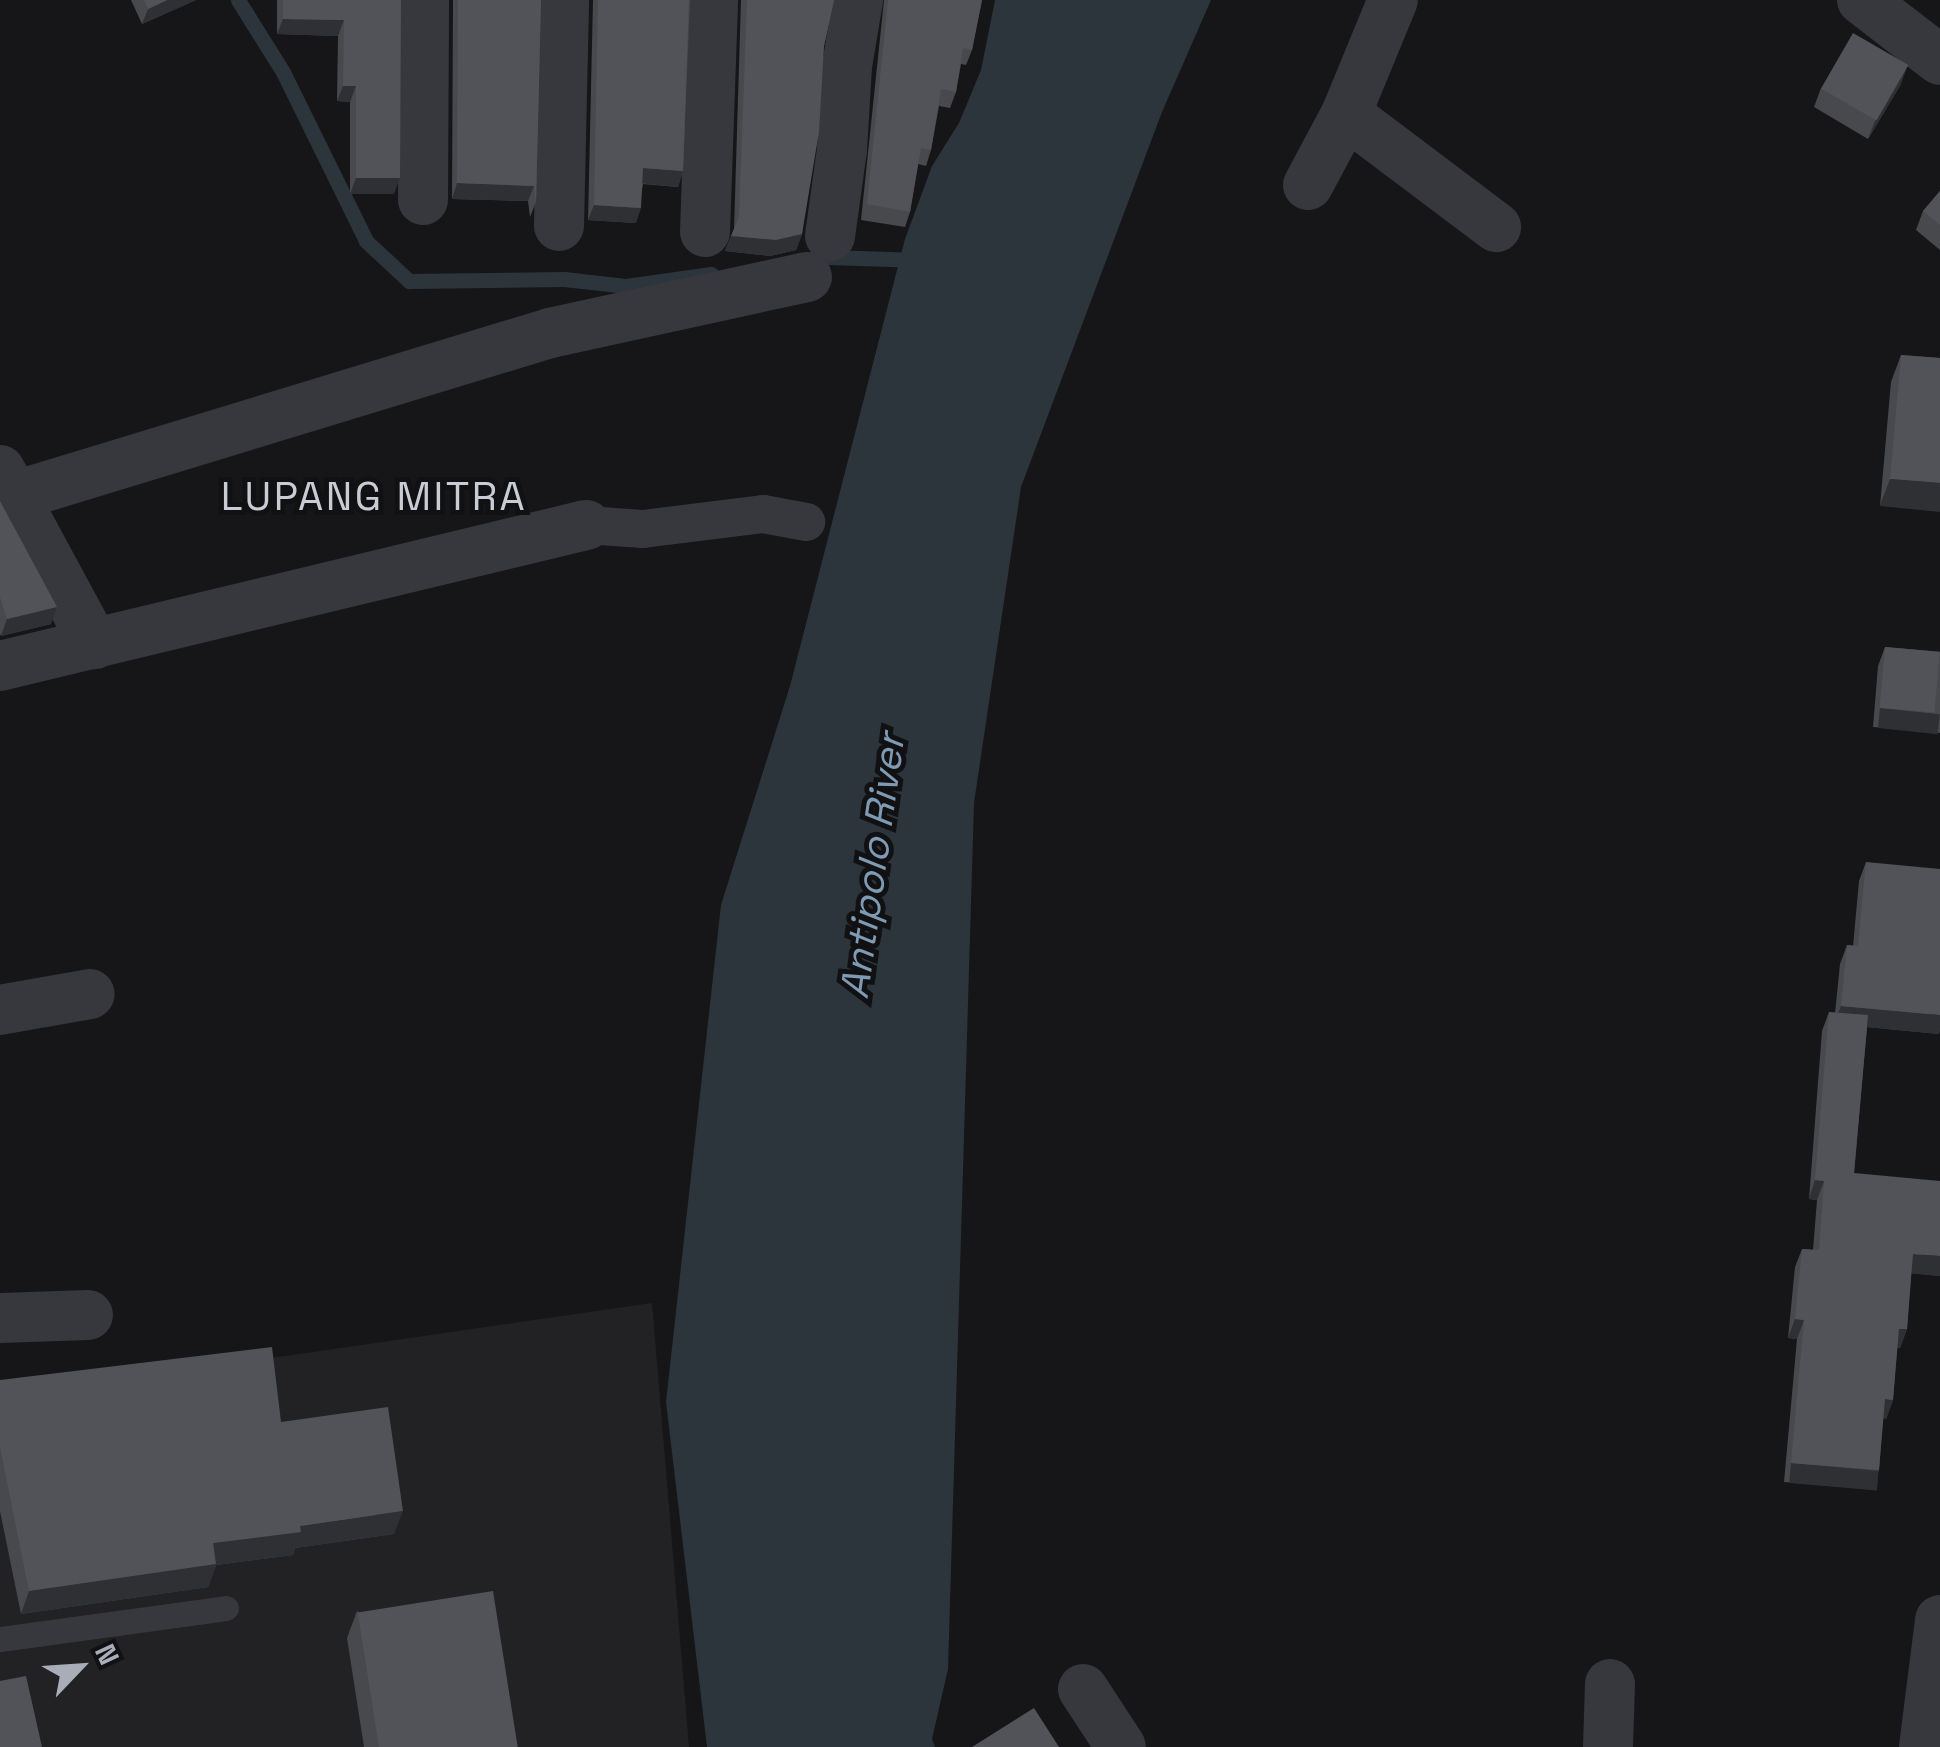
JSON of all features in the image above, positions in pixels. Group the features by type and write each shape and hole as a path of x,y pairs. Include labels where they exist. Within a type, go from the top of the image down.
{"street":[{"path":"424,0 424,200"},
{"path":"558,226 564,0"},
{"path":"706,232 713,0"},
{"path":"94,644 8,483 818,256 842,150 847,66 858,0"},
{"path":"1308,185 1346,114 1393,0"},
{"path":"1862,0 1940,60"},
{"path":"1346,114 1496,227"},
{"path":"0,666 586,525 643,530 763,514 806,522"},
{"path":"0,1010 90,994"},
{"path":"0,1318 88,1314"},
{"path":"1924,1747 1940,1620"},
{"path":"1608,1747 1610,1684"},
{"path":"1083,1689 1120,1747"}],"lane":[{"path":"0,1639 226,1608"}],"shaded area":[{"path":"652,1303 689,1747 0,1747 0,1397"}],"water":[{"name":"Antipolo River","path":"995,0 1211,0 1162,112 1021,487 974,803 948,1669 932,1739 935,1747 707,1747 666,1402 721,905 790,686 905,239 932,166 959,123 981,70"}],"building":[{"path":"144,0 167,0 148,9"},
{"path":"283,0 401,0 400,178 356,178 356,86 343,86 344,20 283,19"},
{"path":"458,0 541,0 536,202 534,186 457,183"},
{"path":"598,0 689,0 683,171 643,168 641,208 594,205"},
{"path":"747,0 834,0 824,46 819,132 802,234 776,240 731,236 739,217"},
{"path":"888,0 982,0 972,50 963,48 956,92 941,89 931,150 921,148 910,212 867,204"},
{"path":"1853,33 1908,65 1876,120 1821,88"},
{"path":"1940,191 1940,225 1923,211"},
{"path":"1901,355 1940,358 1940,483 1890,479"},
{"path":"0,501 57,607 7,619 0,597"},
{"path":"1885,647 1940,652 1934,713 1880,708"},
{"path":"1866,862 1940,869 1940,1015 1841,1006 1847,945 1858,946"},
{"path":"1829,1012 1868,1015 1854,1173 1940,1181 1940,1256 1913,1254 1907,1329 1899,1329 1893,1400 1885,1399 1879,1470 1791,1463 1804,1320 1795,1319 1802,1249 1819,1250 1824,1181 1815,1180"},
{"path":"272,1347 281,1422 388,1407 403,1511 300,1526 301,1532 213,1543 216,1564 29,1591 0,1447 0,1380"},
{"path":"493,1591 518,1747 379,1747 358,1612"},
{"path":"26,1676 42,1747 0,1747 0,1681"},
{"path":"1034,1708 1059,1747 972,1747"}],"waterway":[{"path":"238,0 283,72 366,241 409,281 564,279 626,286 711,274"},
{"path":"828,257 920,260"}],"district":[{"name":"LUPANG MITRA","path":"374,497"}]}
